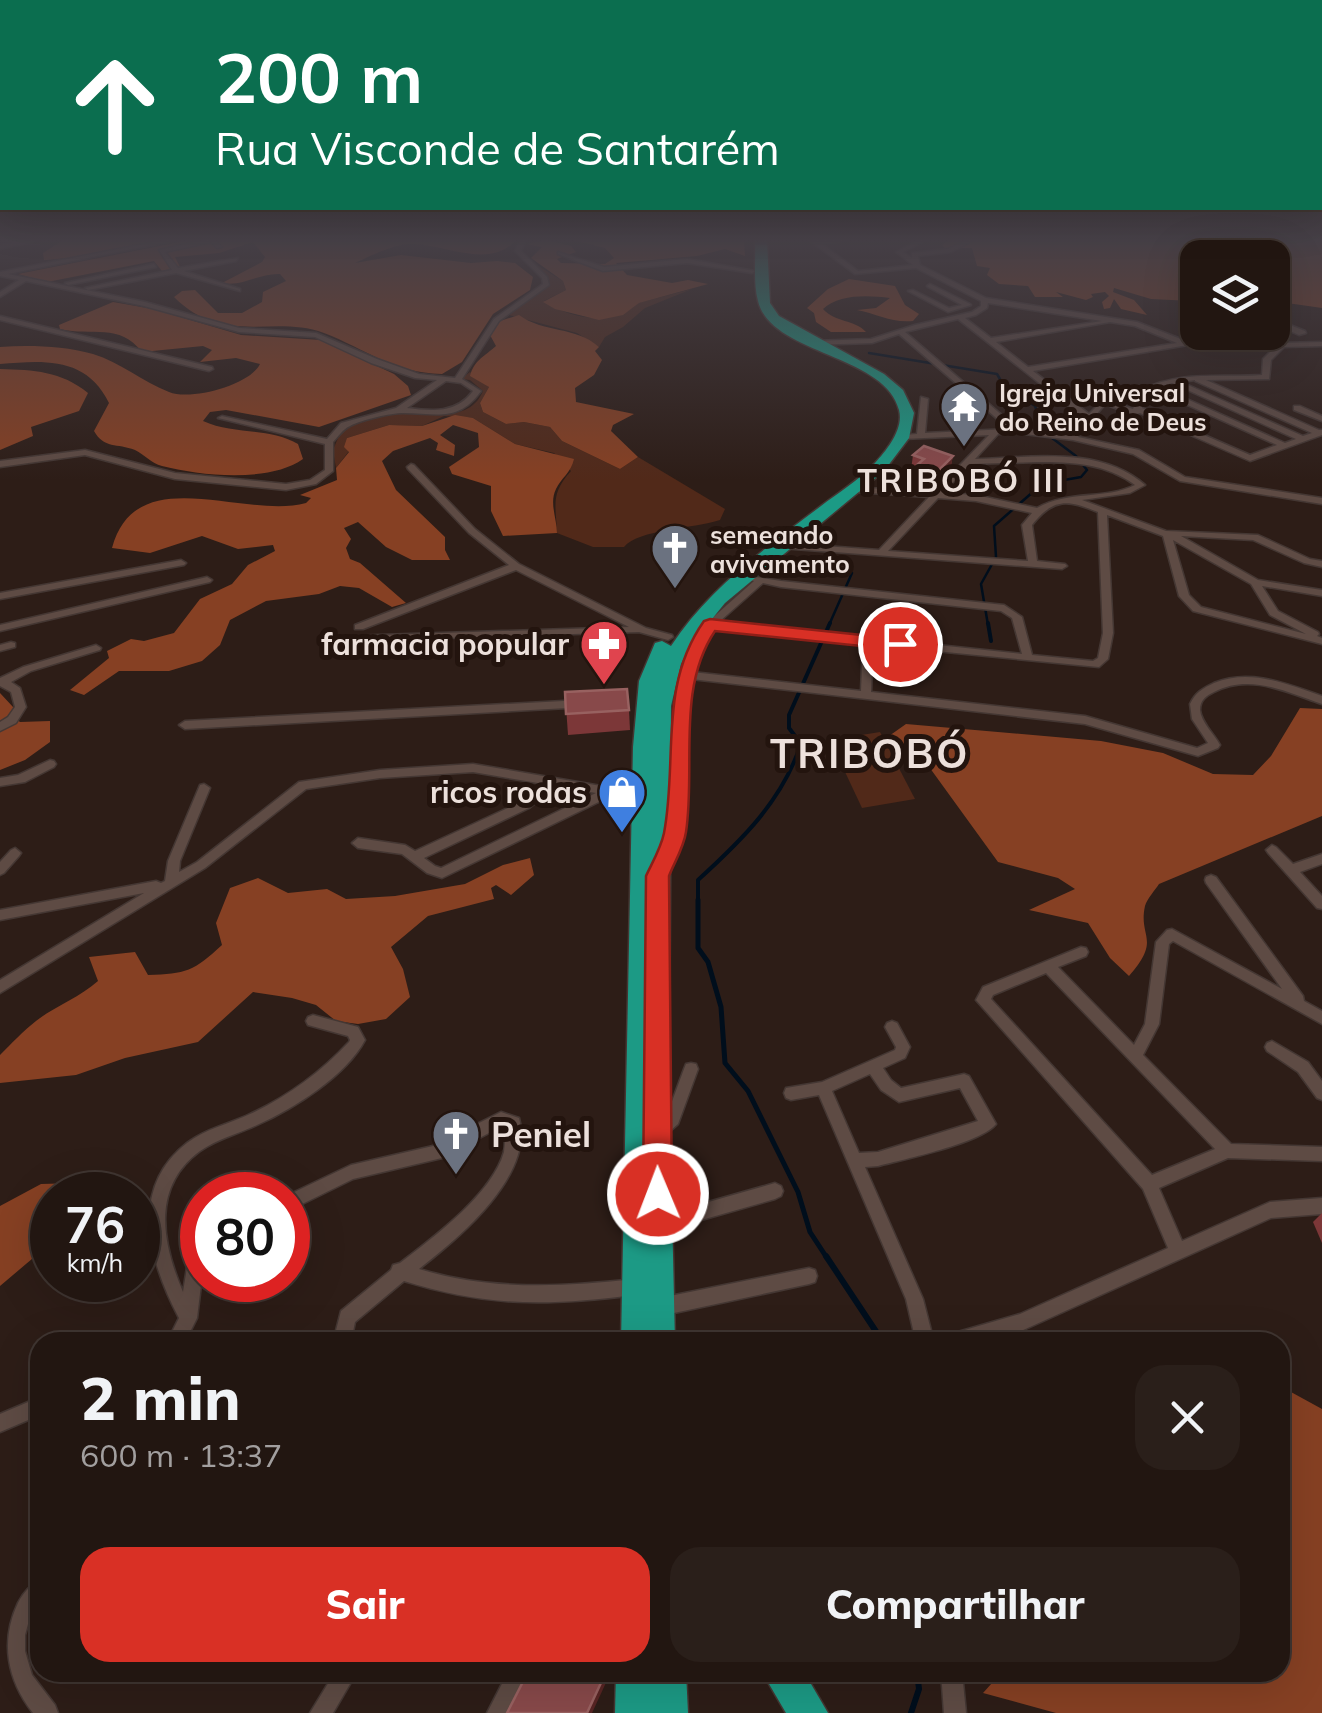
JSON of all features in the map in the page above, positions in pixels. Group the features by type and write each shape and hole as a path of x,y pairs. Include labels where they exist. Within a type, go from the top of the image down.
{"highway":[{"path":"656,1332 648,1297 642,702 668,637 698,603 884,445 896,422 889,398 870,379 767,320"},
{"path":"640,1332 659,1224 657,876 667,674 704,624 784,546 914,437 898,392 871,372 777,320"},
{"path":"662,751 679,772"},
{"path":"657,876 675,835"},
{"path":"634,1713 635,1682"},
{"path":"667,1682 669,1713"},
{"path":"788,1682 810,1713"}],"street":[{"path":"8,320 209,369"},
{"path":"0,464 97,453 176,476 286,487 324,477 329,471 329,442 344,425 399,410 446,413 465,407 476,392 475,387 457,380 374,362 316,335 239,330 199,320"},
{"path":"457,380 496,320"},
{"path":"813,343 872,341 953,320"},
{"path":"964,320 1087,417"},
{"path":"993,340 1119,320 1180,341"},
{"path":"1160,332 1165,320"},
{"path":"1290,327 1302,332"},
{"path":"900,332 1016,431"},
{"path":"1028,369 1180,344"},
{"path":"1140,410 1140,398 1170,380 1192,376 1266,376 1267,359 1282,346 1322,344"},
{"path":"1192,376 1320,432"},
{"path":"399,410 443,380"},
{"path":"1170,380 1303,438"},
{"path":"1153,387 1286,446"},
{"path":"924,399 914,437 1016,431 1052,434 1136,452 1183,478 1322,501"},
{"path":"1072,438 1104,401 1132,413 1140,410 1243,457 1260,458 1320,432"},
{"path":"1297,408 1322,419"},
{"path":"222,418 329,442"},
{"path":"882,552 972,462 996,432"},
{"path":"972,462 1081,461 1128,476 1141,485 1134,490 1072,499 1037,512 1027,525 1033,565"},
{"path":"411,467 472,532 516,566 642,630 668,637"},
{"path":"854,489 938,494 1008,503 1037,512"},
{"path":"1072,499 1167,534 1255,582 1322,593"},
{"path":"675,835 687,675 704,624 1091,666 1103,659 1108,633 1102,513"},
{"path":"1167,534 1255,537 1322,564"},
{"path":"1167,534 1184,596 1197,609 1322,639"},
{"path":"784,546 1062,566"},
{"path":"0,596 181,563"},
{"path":"359,627 516,566"},
{"path":"754,579 985,604 1017,617 1028,658"},
{"path":"0,628 207,580"},
{"path":"1255,582 1274,613 1322,639"},
{"path":"350,639 642,630"},
{"path":"866,694 868,641"},
{"path":"2,682 27,668 96,648"},
{"path":"667,674 1085,720 1198,752 1214,744 1196,717 1195,704 1200,695 1216,685 1255,679 1322,700"},
{"path":"0,727 21,707 16,690 2,682"},
{"path":"185,725 601,703"},
{"path":"0,782 22,779 50,764"},
{"path":"0,988 239,838 288,793 303,786 380,774 473,768 642,797"},
{"path":"417,856 525,805 553,783"},
{"path":"168,883 204,788"},
{"path":"358,843 394,847 417,856 431,870 442,873 606,793"},
{"path":"1272,850 1322,904"},
{"path":"0,870 15,853"},
{"path":"1293,869 1322,859"},
{"path":"1212,880 1303,1006"},
{"path":"0,915 168,883"},
{"path":"1136,1055 1152,1024 1163,942 1168,935 1180,936 1322,1018"},
{"path":"1080,952 988,991 983,1000 1149,1184 1177,1250"},
{"path":"1049,966 1226,1151"},
{"path":"188,1318 169,1286 159,1249 155,1219 161,1193 171,1170 187,1152 293,1096 358,1040 353,1031 313,1021"},
{"path":"790,1093 823,1088 903,1050 892,1027"},
{"path":"1272,1047 1303,1067 1322,1093"},
{"path":"857,1160 894,1155 975,1132 988,1124 964,1081 899,1094 886,1085 873,1066"},
{"path":"656,1134 673,1119 691,1069"},
{"path":"823,1088 914,1299 922,1332"},
{"path":"310,1192 351,1172 436,1153 501,1119 510,1119 515,1128 513,1145 497,1187 462,1223 347,1317 344,1332"},
{"path":"1149,1184 1226,1151 1322,1154"},
{"path":"659,1224 775,1191"},
{"path":"986,1332 1021,1322 1270,1210 1322,1206"},
{"path":"399,1271 442,1286 500,1296 560,1297 648,1297 809,1276"},
{"path":"181,1332 190,1302"},
{"path":"0,1424 30,1410"},
{"path":"30,1598 12,1622 6,1641 15,1671 47,1713"},
{"path":"321,1713 341,1682"},
{"path":"498,1713 514,1682"},
{"path":"952,1682 955,1713"}],"shaded area":[{"path":"71,320 190,320 241,335 321,340 394,374 408,386 411,395 319,427 226,410 210,412 203,421 287,439 298,444 303,459 272,472 234,475 162,466 135,450 98,437 94,431 109,403 89,377 77,369 48,362 0,364 0,347 35,346 93,354 179,394 205,393 233,384 260,364 236,358 200,362 212,350 203,346 142,352 115,334 72,331 60,329 59,325"},
{"path":"489,320 462,362 442,374 394,365 305,328 249,327 211,321"},
{"path":"526,320 580,336 599,347 595,351 602,360 594,375 575,388 576,402 634,414 613,425 611,431 638,457 620,469 562,441 550,427 524,422 506,424 483,412 480,403 489,387 470,376 480,359 496,346 490,335 500,321"},
{"path":"528,320 631,320 605,337 599,347 577,333"},
{"path":"842,320 866,332 831,332 816,322"},
{"path":"0,369 57,376 88,393 79,411 31,427 33,436 0,450"},
{"path":"470,372 489,387 480,403 483,412 506,424 524,422 550,427 562,441 620,469 638,457 725,509 720,520 642,536 624,547 593,547 557,533 557,493 571,471 554,453 515,444 473,418 444,416 422,426 389,425 347,438 349,451 336,468 333,450 343,426 390,414 446,414 468,408 483,391 470,380 461,379"},
{"path":"455,415 473,418 515,444 574,459 554,494 557,533 503,536 491,511 491,486 452,474 449,467 479,447 478,433 453,425 440,435 455,445 454,456 436,450 438,443 430,438 393,451 382,461 396,490 445,537 450,560 412,560 386,547 358,522 344,528 351,539 346,548 350,559 360,563 406,603 392,607 359,588 340,586 319,594 266,601 230,620 220,645 202,661 169,671 119,671 84,695 70,690 109,658 107,651 131,639 144,641 174,633 200,599 232,584 248,565 275,551 273,545 238,549 202,536 150,553 112,548 125,521 144,506 168,499 195,498 253,505 306,503 311,498 300,495 337,480 336,468 349,452 344,447 347,438 389,425 422,426"},
{"path":"0,693 20,722 50,721 50,742 25,760 0,770"},
{"path":"1300,708 1322,709 1322,816 1159,884 1145,906 1147,946 1129,976 1110,958 1088,923 1029,910 1075,889 1058,878 998,862 927,764 889,736 906,724 1101,741 1163,753 1213,774 1253,775 1271,756"},
{"path":"880,732 915,799 862,808 830,740"},
{"path":"530,858 534,875 511,895 496,885 491,888 494,899 428,916 391,947 403,969 410,997 386,1019 358,1024 336,1021 316,1005 253,992 198,1042 125,1058 76,1075 0,1083 0,1055 36,1021 98,981 89,957 135,952 148,975 189,969 212,954 222,945 216,923 230,888 258,878 288,893 327,889 346,899 395,896 465,884 503,865"},
{"path":"30,1190 30,1261 0,1286 0,1206"},
{"path":"1290,1391 1322,1409 1322,1713 1056,1713 983,1693 993,1682 1290,1682"}],"building":[{"path":"924,446 953,456 938,471 918,464 924,459 913,455"},
{"path":"627,689 629,710 566,714 565,692"},
{"path":"523,1682 601,1682 587,1713 507,1713"}],"waterway":[{"path":"869,353 997,374 1004,386 1035,406 1044,432 1076,456 1087,470 1081,477 1042,484 994,526 996,557 981,584 988,625"},
{"path":"829,625 852,573"},
{"path":"827,1258 810,1232 798,1192 748,1091 725,1063 721,1007 708,962 698,948 698,880 759,818 793,765 801,744 789,728 789,715 830,623"},
{"path":"988,623 991,641"},
{"path":"826,1256 876,1332"},
{"path":"911,1713 918,1682"}],"place":[{"name":"Igreja Universal do Reino de Deus","path":"964,448"},
{"name":"semeando avivamento","path":"675,590"},
{"name":"farmacia popular","path":"604,686"},
{"name":"ricos rodas","path":"622,834"},
{"name":"Peniel","path":"456,1176"}],"district":[{"name":"TRIBOBÓ III","path":"962,480"},
{"name":"TRIBOBÓ","path":"870,753"}],"route":[{"path":"658,1194 657,876 675,835 680,728 687,675 698,643 710,625 900,644"}]}
